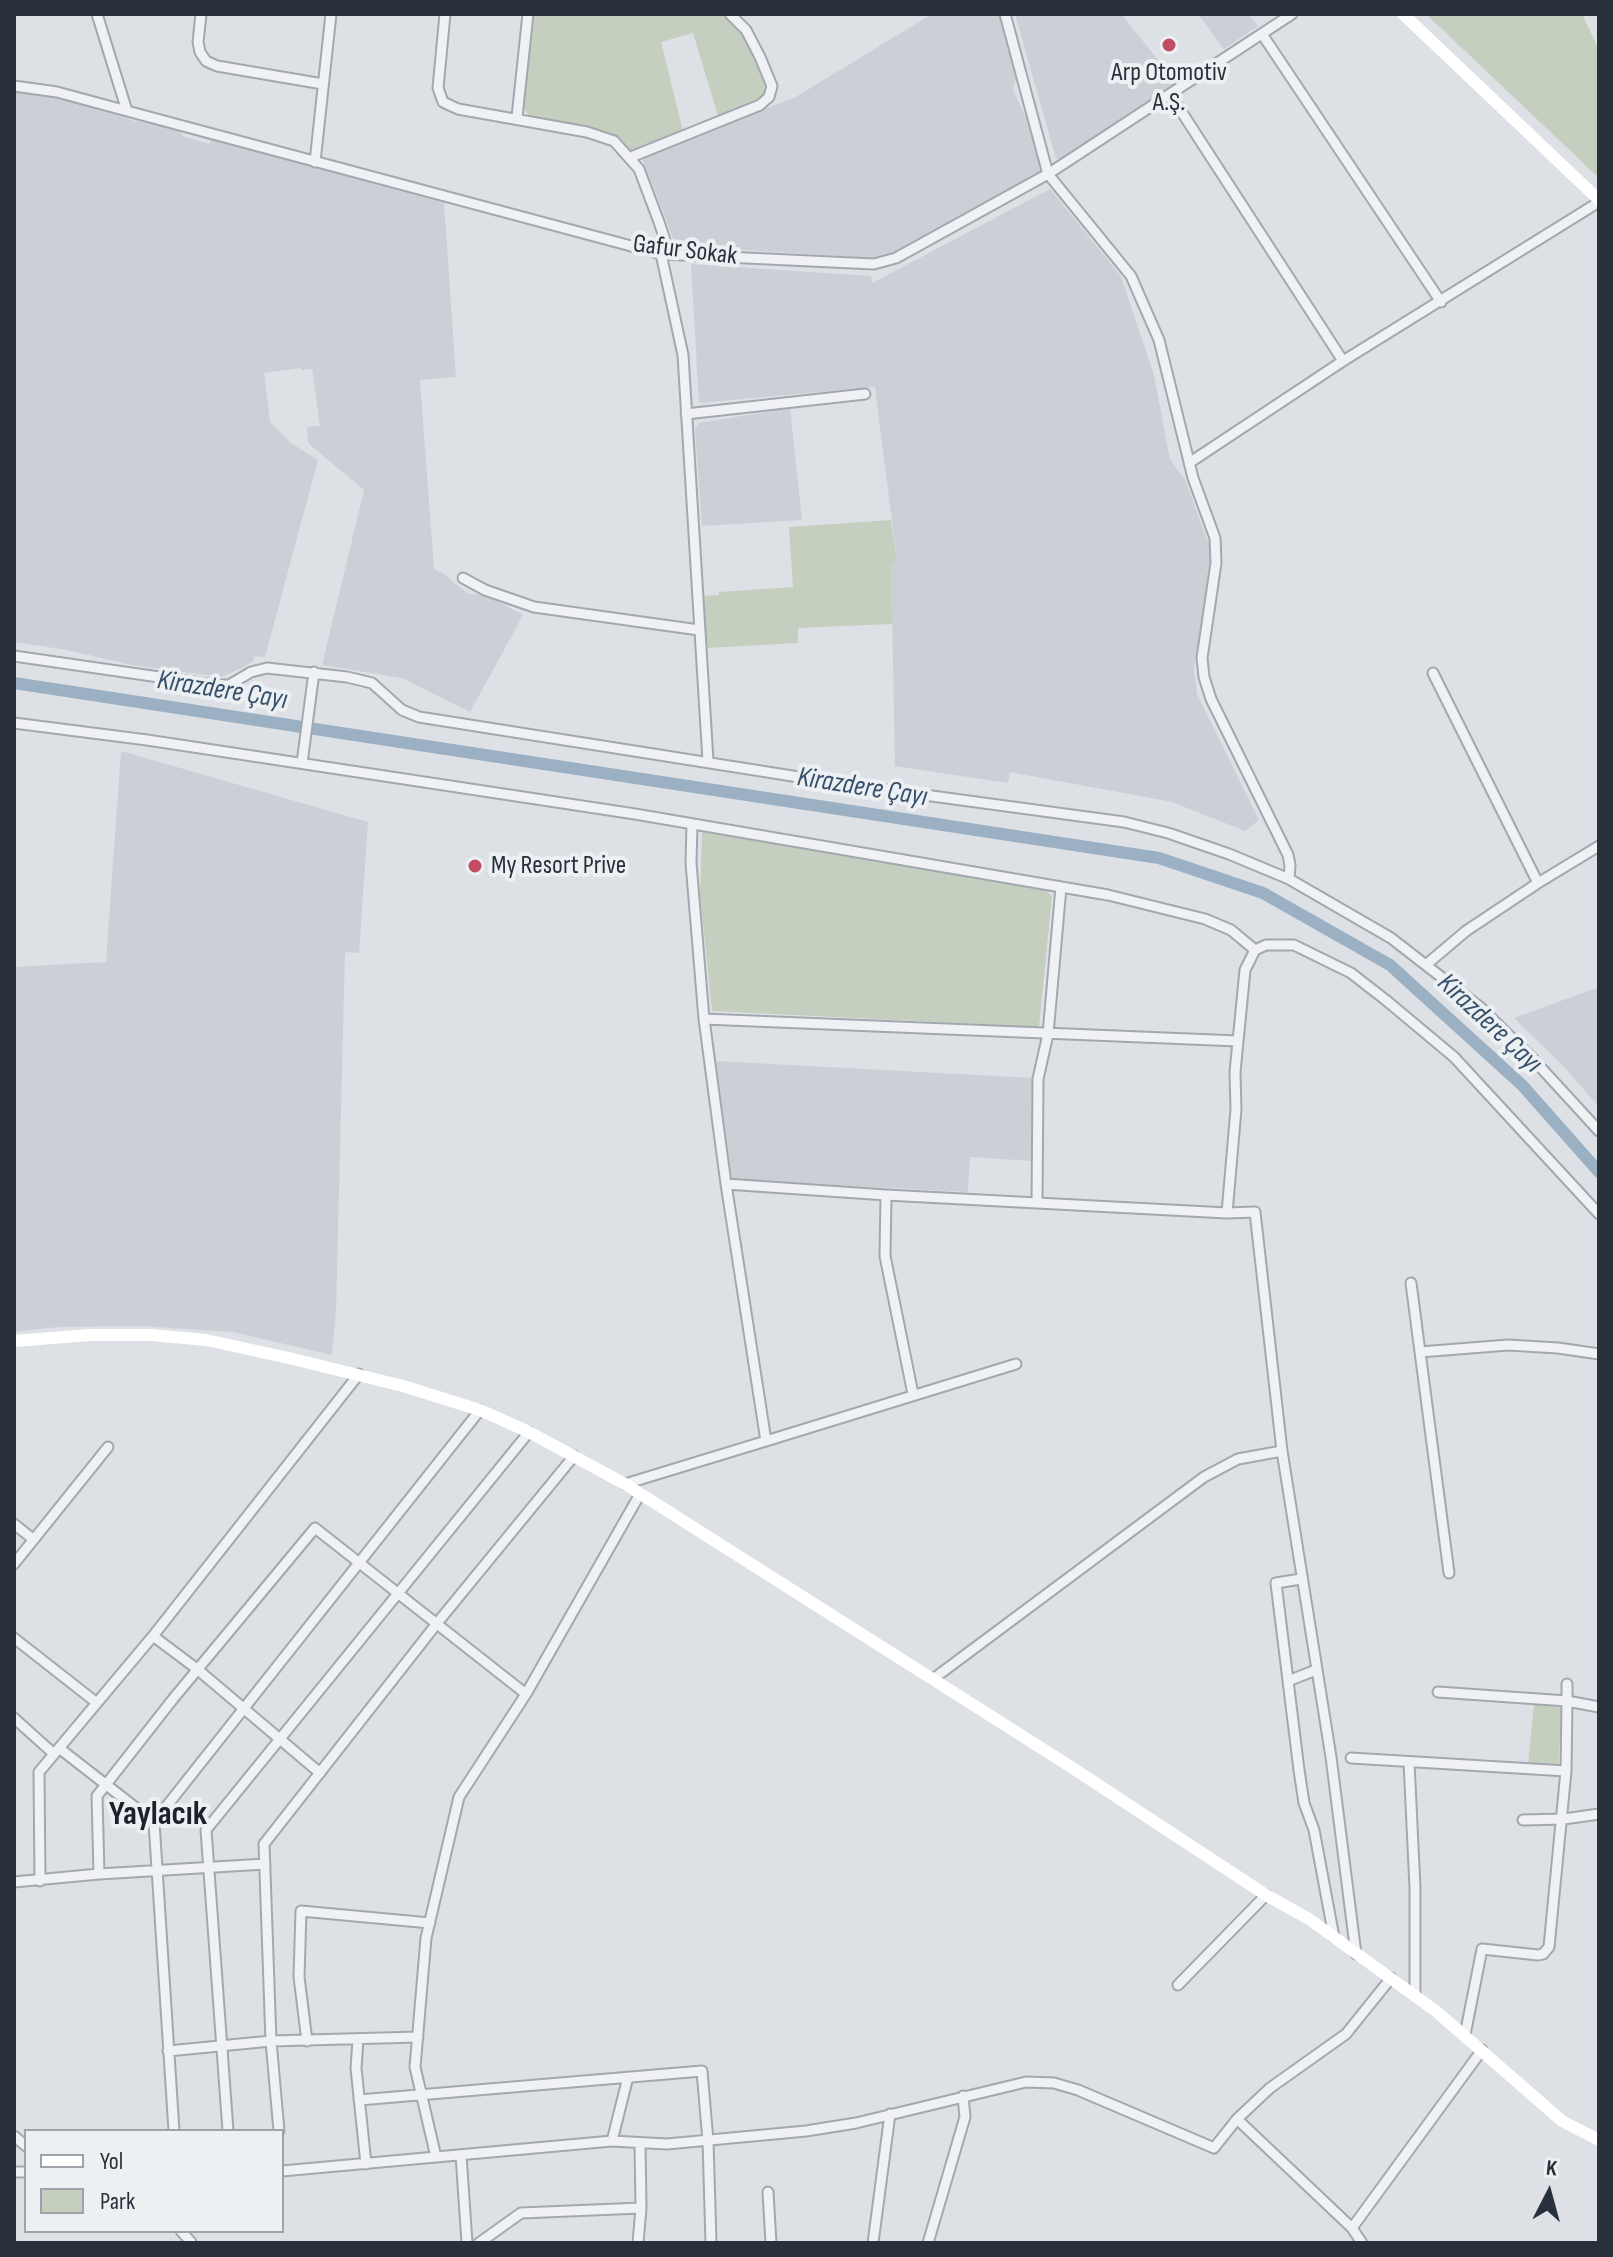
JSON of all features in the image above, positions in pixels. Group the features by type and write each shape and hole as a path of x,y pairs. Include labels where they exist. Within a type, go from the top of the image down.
{"main road":[{"path":"1403,14 1599,201"},
{"path":"1412,14 1599,191"},
{"path":"14,1341 90,1335 151,1335 206,1340 359,1374 480,1410 529,1432 625,1484 1266,1895 1309,1919 1415,1995 1562,2121 1599,2140"}],"street":[{"path":"97,14 127,111"},
{"path":"201,14 198,42 206,61 217,66 323,84"},
{"path":"315,162 331,14"},
{"path":"445,14 438,80 441,99 458,109 517,117 607,138 631,157 639,169 665,239 661,254 683,355 708,761"},
{"path":"517,117 528,14"},
{"path":"631,157 760,105 769,97 772,86 752,39 730,14"},
{"path":"1005,14 1048,174 1126,268 1137,285 1159,340 1189,463 1215,538 1202,658 1206,686 1288,855 1289,879"},
{"name":"Gafur Sokak","path":"14,86 57,92 661,254 883,263 1048,174 1292,14"},
{"path":"1262,34 1441,302"},
{"path":"1170,94 1343,361"},
{"path":"1189,463 1343,361 1599,201"},
{"path":"686,414 865,394"},
{"path":"463,578 485,590 534,607 699,630"},
{"path":"14,656 214,685 229,685 259,669 278,668 372,683 402,710 419,717 843,784 1124,822 1181,837 1289,879 1355,916 1427,964 1481,1008 1599,1131"},
{"path":"1433,673 1538,883"},
{"path":"302,759 313,676"},
{"path":"14,723 302,759 1061,887 1147,903 1205,919 1231,930 1255,950"},
{"path":"692,825 693,900 704,1019 766,1441"},
{"path":"1427,964 1446,946 1538,883 1599,846"},
{"path":"1037,1203 1037,1103 1041,1061 1048,1034 1061,887"},
{"path":"1227,1213 1245,970 1255,950 1266,945 1294,945 1351,973 1454,1057 1599,1214"},
{"path":"704,1019 1238,1041"},
{"path":"726,1184 1037,1203 1255,1212 1282,1451 1331,1757 1356,1954"},
{"path":"886,1195 885,1256 913,1394"},
{"path":"1411,1283 1449,1573"},
{"path":"1420,1352 1508,1345 1599,1354"},
{"path":"625,1484 1016,1364"},
{"path":"40,1881 39,1772 153,1636 359,1374"},
{"path":"174,2129 154,1822 480,1410"},
{"path":"228,2129 206,1830 529,1432"},
{"path":"14,1564 108,1447"},
{"path":"933,1679 1204,1477 1238,1459 1282,1451"},
{"path":"279,2129 271,2041 264,1844 438,1622 574,1456"},
{"path":"436,2157 415,2067 430,1923 459,1797 526,1694 640,1494"},
{"path":"14,1524 33,1539"},
{"path":"99,1874 97,1796 197,1669 315,1528 526,1694"},
{"path":"1301,1579 1276,1583 1302,1792 1314,1830 1334,1937"},
{"path":"153,1636 320,1773"},
{"path":"14,1638 97,1703"},
{"path":"1288,1681 1316,1670"},
{"path":"1465,2035 1482,1949 1538,1955 1548,1949 1564,1819 1567,1684"},
{"path":"1438,1692 1567,1701 1599,1707"},
{"path":"14,1718 154,1822"},
{"path":"1351,1758 1566,1771"},
{"path":"1409,1762 1415,1888 1415,1995"},
{"path":"1523,1820 1599,1814"},
{"path":"14,1882 265,1864"},
{"path":"1178,1985 1266,1895"},
{"path":"307,2041 299,1977 301,1911 430,1923"},
{"path":"284,2169 612,2141 640,2144 708,2141 806,2131 1026,2082 1054,2083 1078,2090 1214,2148 1237,2119 1270,2088 1346,2034 1391,1978"},
{"path":"168,2051 271,2041 418,2037"},
{"path":"358,2040 356,2068 366,2164"},
{"path":"1352,2228 1482,2050"},
{"path":"359,2100 702,2071 711,2243"},
{"path":"612,2141 628,2077"},
{"path":"928,2243 965,2117 963,2096"},
{"path":"873,2243 890,2114"},
{"path":"1237,2119 1352,2228 1362,2243"},
{"path":"638,2243 640,2144"},
{"path":"461,2155 467,2243"},
{"path":"768,2192 771,2243"},
{"path":"479,2243 521,2213 641,2208"}],"shaded area":[{"path":"932,14 999,14 1016,78 1013,90 1027,120 1041,172 1036,178 896,255 873,258 676,246 641,155 794,98"},
{"path":"1015,14 1121,14 1176,82 1062,159 1056,159"},
{"path":"1198,14 1248,14 1258,26 1224,49"},
{"path":"14,91 47,94 135,121 169,127 183,136 209,144 211,139 444,203 456,377 420,380 434,569 468,594 486,595 523,615 470,712 402,678 322,665 364,490 308,443 307,427 320,426 312,369 264,373 270,422 291,443 318,460 265,657 255,656 242,668 221,677 132,665 14,642"},
{"path":"1050,189 1121,276 1154,375 1170,459 1186,482 1209,545 1210,561 1194,669 1197,694 1259,820 1245,831 1172,802 1010,772 1008,783 895,766 891,563 897,561 875,387 699,403 691,264 871,276 872,283"},
{"path":"790,408 802,520 702,526 695,428 699,423"},
{"path":"121,751 368,822 359,953 345,952 336,1310 332,1355 233,1332 140,1326 58,1327 14,1332 14,967 106,962"},
{"path":"1599,987 1599,1107 1567,1070 1514,1018"},
{"path":"716,1061 1033,1078 1032,1161 970,1157 968,1192 732,1180"}],"green space":[{"path":"532,14 725,14 750,41 769,79 765,100 719,119 693,33 661,42 683,131 631,151 605,131 530,117 524,109 524,91"},
{"path":"1426,14 1582,14 1599,50 1599,178"},
{"path":"891,520 897,562 891,564 892,624 798,628 798,643 706,648 704,596 719,595 719,592 793,587 789,527"},
{"path":"702,832 1043,888 1052,896 1039,1027 712,1011 700,894"},
{"path":"1534,1704 1562,1708 1558,1767 1528,1766"}],"waterway":[{"name":"Kirazdere Çayı","path":"14,683 1159,858 1263,893 1390,965 1522,1085 1599,1172"}],"place":[{"name":"Arp Otomotiv A.Ş.","path":"1169,45"},
{"name":"My Resort Prive","path":"475,866"}],"district":[{"name":"Yaylacık","path":"158,1815"}]}
